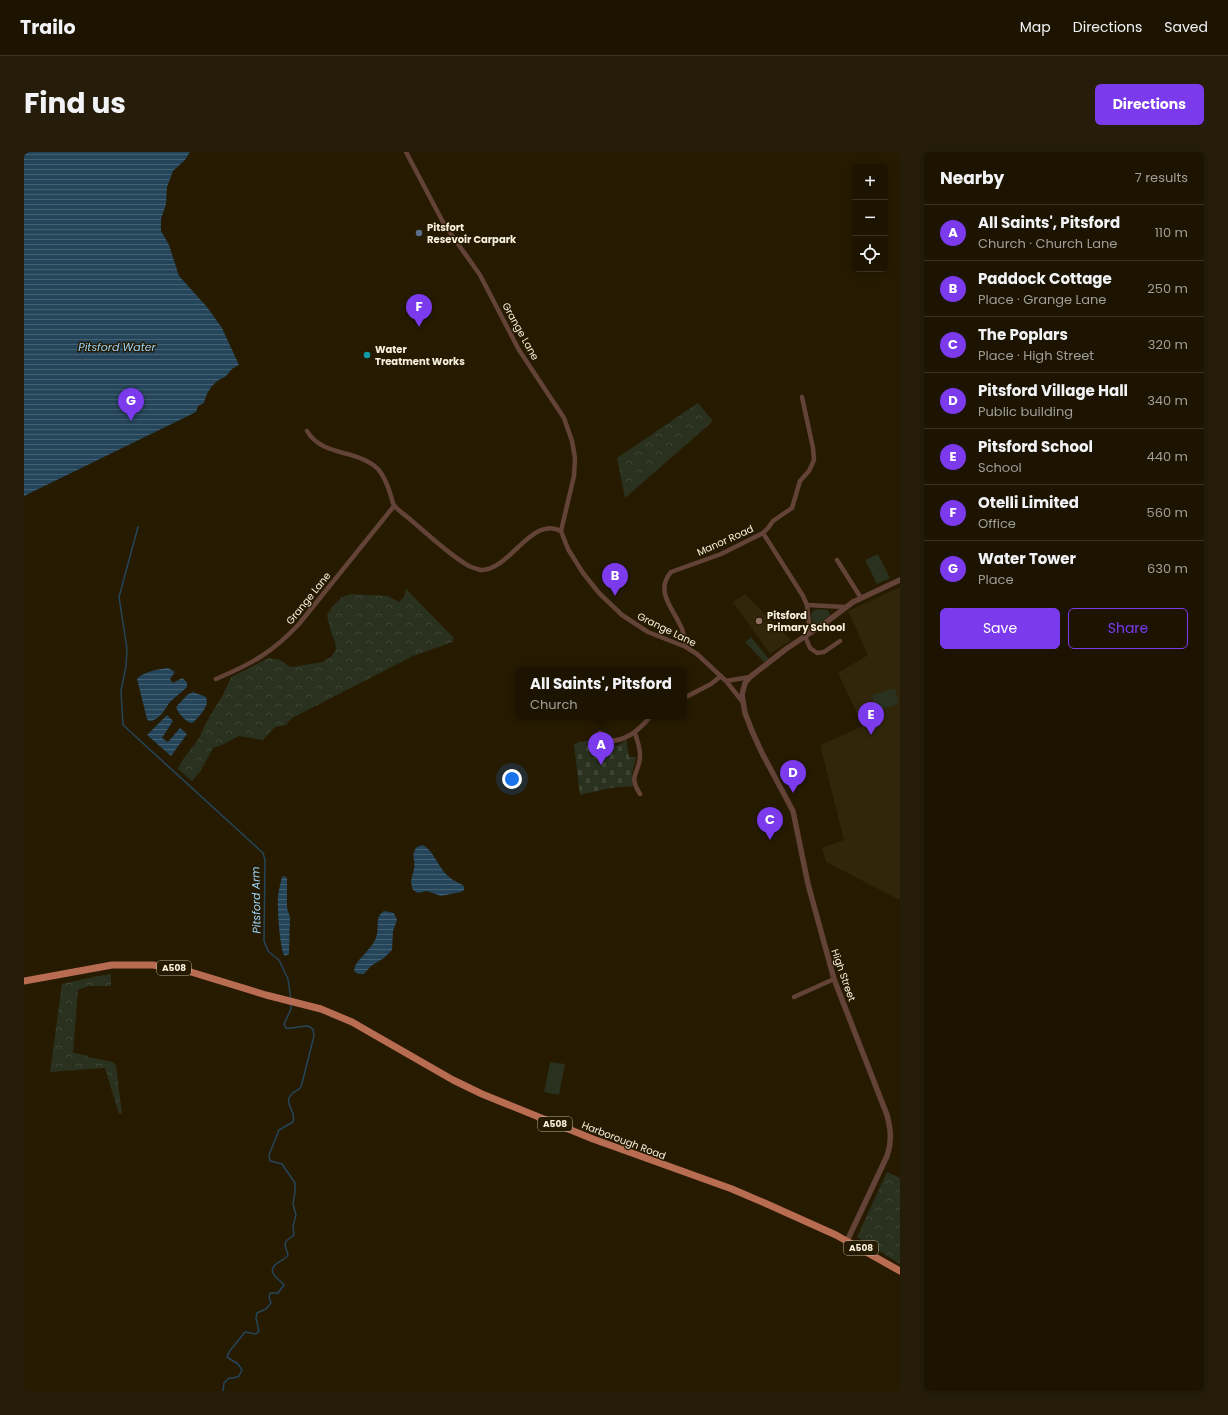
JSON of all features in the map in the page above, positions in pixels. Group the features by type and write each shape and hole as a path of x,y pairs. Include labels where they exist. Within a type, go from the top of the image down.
{"highway":[{"name":"Harborough Road","path":"24,981 100,966 138,964 162,966 191,972 274,997 322,1009 352,1022 453,1080 482,1094 607,1145 732,1189 768,1204 847,1240 900,1271"}],"street":[{"name":"Grange Lane","path":"406,152 444,224 480,275 519,350 564,418 572,441 575,458 574,476 561,531 568,549 583,573 599,592 622,615 648,632 686,647 700,656 726,681 742,702"},
{"path":"763,533 773,521 792,508 800,481 809,471 814,460 813,448 802,397"},
{"path":"307,431 313,439 324,446 363,460 374,466 386,481 394,506 458,559 470,567 482,570 496,565 547,527 554,527 561,531"},
{"name":"Grange Lane","path":"216,679 247,665 273,649 284,640 299,624 394,506"},
{"name":"Manor Road","path":"686,647 682,630 667,602 664,592 663,585 666,578 671,572 721,554 763,533 807,605 810,633"},
{"path":"837,560 861,598"},
{"path":"742,702 743,689 750,677 846,607 861,598 900,580"},
{"path":"807,605 846,607"},
{"path":"805,636 810,648 817,653 824,652 840,641"},
{"path":"687,696 711,684 721,676"},
{"path":"726,681 750,677"},
{"name":"High Street","path":"742,702 745,713 762,753 793,811 808,884 834,979 887,1115 891,1134 891,1143 887,1156 847,1240"},
{"path":"600,733 605,741 620,741 635,733 648,719"},
{"path":"635,733 640,756 634,775 634,785 640,794"},
{"path":"794,997 834,979"}],"shaded area":[{"path":"900,587 900,900 826,862 822,848 844,840 820,745 863,726 838,673 868,655 848,611"},
{"name":"Pitsford Primary School","path":"745,594 791,640 770,654 733,602"}],"green space":[{"path":"698,403 713,421 625,498 617,458"},
{"path":"878,554 890,578 877,584 865,560"},
{"path":"406,589 454,638 452,642 413,656 292,718 286,725 275,727 263,740 239,736 213,748 200,772 192,781 178,769 199,738 231,677 269,658 280,660 291,667 323,662 332,656 336,649 327,615 342,597 351,594 388,596 399,602 404,597"},
{"path":"816,609 828,610 830,615 818,624 815,624 812,621 811,615"},
{"path":"751,637 769,659 764,662 745,642"},
{"path":"895,688 899,704 876,711 872,695"},
{"path":"626,739 629,757 636,757 632,774 633,786 610,788 580,795 574,744 594,740 602,741 614,746 619,745"},
{"path":"111,974 111,986 88,986 78,990 73,1053 113,1062 116,1065 122,1114 119,1114 105,1068 50,1072 62,984"},
{"path":"550,1062 565,1064 559,1095 544,1092"},
{"path":"887,1172 900,1178 900,1264 857,1237"}],"water":[{"name":"Pitsford Water","path":"24,152 190,152 185,160 173,171 167,187 166,204 161,219 161,231 169,245 179,276 207,307 222,328 239,365 233,368 226,376 211,387 204,403 198,406 196,412 24,496"},
{"path":"168,668 175,672 170,679 173,683 182,678 187,682 187,687 170,702 159,717 149,721 147,719 137,679 155,670"},
{"path":"193,692 206,697 207,704 194,722 191,723 178,712 176,707 187,695"},
{"path":"167,715 173,721 162,738 168,742 180,728 187,734 171,756 147,735"},
{"path":"422,845 432,853 443,871 448,876 464,886 464,890 441,896 427,891 418,893 413,890 411,880 414,871 414,852 417,847"},
{"path":"284,876 287,878 287,908 290,917 289,954 285,956 280,938 278,919 278,896 282,877"},
{"path":"384,911 394,913 397,920 393,931 392,950 384,958 371,966 364,974 358,974 354,971 355,966 374,942 377,934 379,916"}],"waterway":[{"name":"Pitsford Arm","path":"138,527 119,597 127,649 126,666 121,691 123,725 263,853 265,860 264,941 268,951 279,960 288,979 291,1000"},
{"name":"Pitsford Arm","path":"223,1391 224,1383 229,1378 239,1376 242,1370 238,1364 227,1357 229,1352 245,1332 256,1334 259,1331 256,1318 257,1313 266,1309 271,1303 269,1297 270,1293 278,1293 284,1285 275,1276 272,1270 275,1265 288,1255 285,1245 286,1241 294,1235 293,1226 296,1215 293,1204 295,1183 282,1164 270,1161 269,1155 279,1130 293,1122 294,1118 288,1101 293,1093 301,1087 314,1036 313,1029 308,1026 286,1028 284,1024 291,1009 291,1003"}],"place":[{"name":"Pitsfort Resevoir Carpark","path":"419,233"},
{"name":"Otelli Limited","path":"419,327"},
{"name":"Water Treatment Works","path":"367,355"},
{"name":"Water Tower","path":"131,421"},
{"name":"Paddock Cottage","path":"615,596"},
{"name":"Pitsford Primary School","path":"759,621"},
{"name":"Pitsford School","path":"871,735"},
{"name":"All Saints', Pitsford","path":"601,765"},
{"name":"Pitsford Village Hall","path":"793,793"},
{"name":"The Poplars","path":"770,840"}]}
